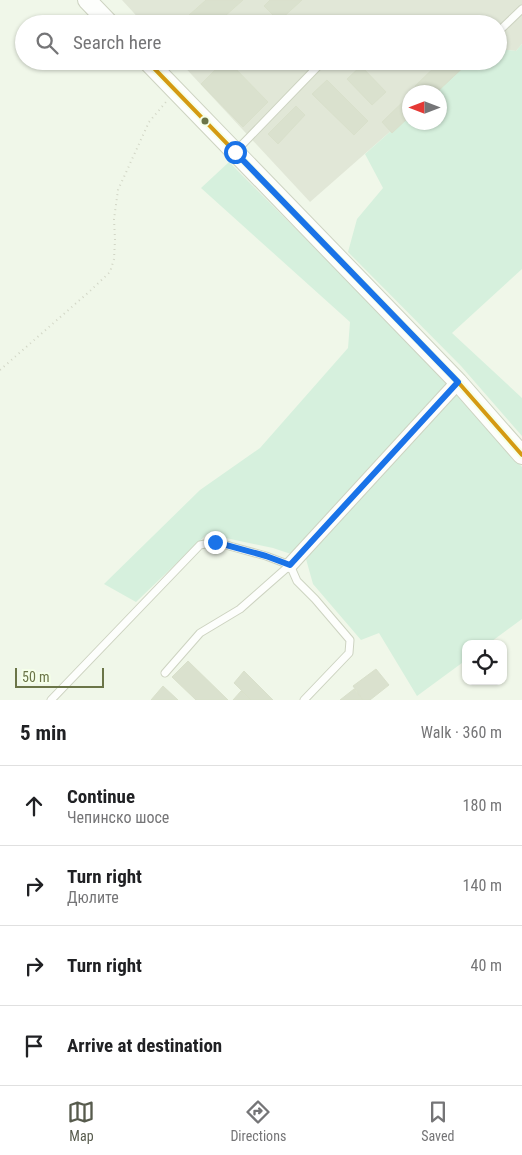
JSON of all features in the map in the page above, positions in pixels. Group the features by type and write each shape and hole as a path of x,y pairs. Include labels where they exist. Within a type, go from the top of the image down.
{"street":[{"path":"87,0 101,15"},
{"path":"155,70 458,382 522,455"},
{"path":"290,565 458,382"}],"lane":[{"path":"507,23 522,9"},
{"path":"235,152 314,70"},
{"path":"51,700 200,546 215,542 266,556 290,565 297,581 350,640 349,653 304,700"},
{"path":"166,673 200,633 240,609 290,565"}],"path":[{"path":"0,370 110,272 114,259 114,220 118,190 149,122 175,91"}],"shaded area":[{"path":"122,0 522,0 522,44 516,51 507,50 507,15 136,15"},
{"path":"522,44 522,269 452,333 522,398 522,436 461,366 348,252 357,219 383,188 365,154 402,121 402,130 447,130 447,85 442,85 458,70 507,70 507,50 516,51"},
{"path":"187,70 458,70 442,85 402,85 402,121 310,202"},
{"path":"229,162 446,379 522,467 522,619 493,640 462,640 462,663 417,696 379,633 361,640 313,584 306,559 273,548 207,534 136,602 104,584 200,490 260,448 348,348 350,322 201,188"}],"building":[{"path":"206,0 243,0 226,15 189,15"},
{"path":"270,0 302,0 286,15 273,15 264,6"},
{"path":"215,70 237,70 268,102 243,127 201,84"},
{"path":"357,70 365,70 386,92 372,105 347,79"},
{"path":"432,70 460,70 444,85 416,85"},
{"path":"327,80 368,121 354,135 312,94"},
{"path":"402,103 402,124 392,133 382,122"},
{"path":"296,106 305,115 278,144 268,134"},
{"path":"188,661 228,700 196,700 172,677"},
{"path":"376,669 389,685 370,700 363,700 353,686"},
{"path":"244,671 273,700 251,700 234,683"},
{"path":"163,686 178,700 151,700"},
{"path":"354,689 363,700 340,700"},
{"path":"241,691 251,700 233,700"}],"transit line":[{"path":"156,70 458,382 522,455"}],"route":[{"path":"215,542 266,556 290,565 458,382 235,152"}]}
